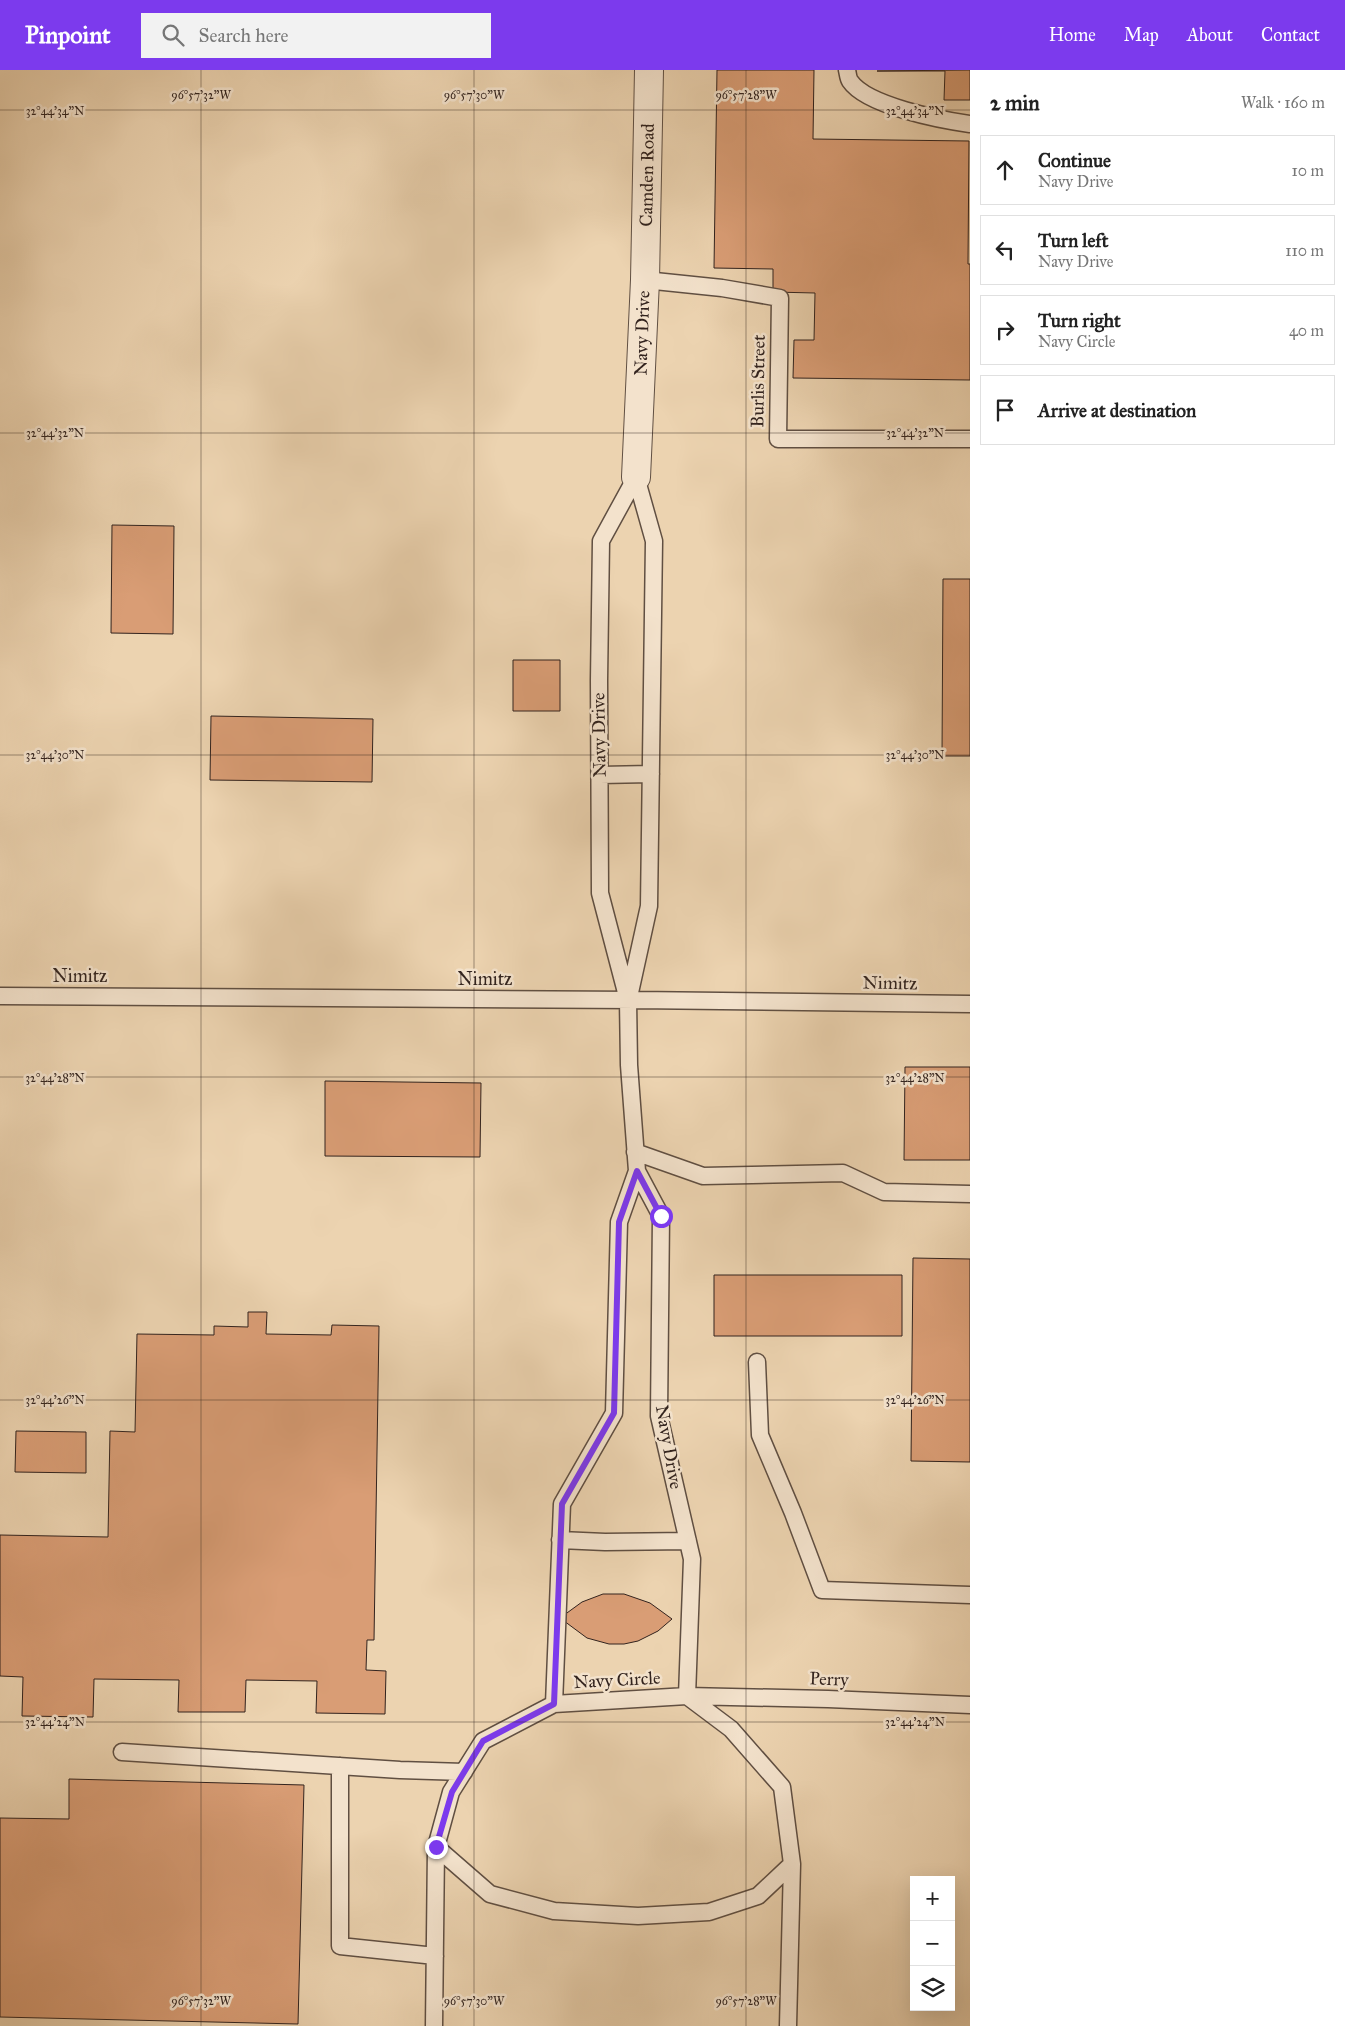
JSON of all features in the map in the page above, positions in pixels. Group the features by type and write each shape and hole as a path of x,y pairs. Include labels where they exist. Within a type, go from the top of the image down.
{"street":[{"name":"Camden Road","path":"645,280 649,70"},
{"name":"Navy Drive","path":"636,477 645,280"}],"lane":[{"path":"848,70 849,80 876,100 945,120 970,124"},
{"name":"Burlis Street","path":"645,280 722,288 780,298 778,438 970,439"},
{"name":"Navy Drive","path":"628,1000 649,906 654,541 636,477"},
{"name":"Navy Drive","path":"636,477 601,541 599,680 600,893 628,1000 637,1171 661,1216 659,1416 692,1560 687,1696"},
{"path":"600,775 651,774"},
{"name":"Nimitz","path":"0,996 970,1004"},
{"path":"635,1152 703,1176 843,1173 884,1192 970,1194"},
{"name":"Navy Drive","path":"554,1704 562,1504 614,1413 619,1222 637,1171"},
{"path":"758,1362 760,1435 793,1513 822,1590 970,1595"},
{"path":"560,1540 688,1542"},
{"path":"687,1696 731,1730 782,1787 792,1864 788,2026"},
{"name":"Navy Circle","path":"434,2026 436,1847 452,1792 483,1741 554,1704 687,1696"},
{"name":"Perry","path":"687,1696 970,1705"},
{"path":"122,1752 464,1772"},
{"path":"340,1766 340,1946 435,1956"},
{"path":"436,1847 490,1894 554,1911 638,1916 709,1912 758,1896 792,1864"}],"building":[{"path":"717,70 814,70 813,139 969,141 968,264 970,264 970,380 793,378 794,340 814,340 815,293 773,292 773,269 714,268"},
{"path":"970,70 970,100 944,100 945,71 877,71"},
{"path":"112,525 174,526 173,634 111,633"},
{"path":"943,579 970,579 970,756 942,756"},
{"path":"513,660 560,660 560,711 513,711"},
{"path":"211,716 373,719 372,782 210,780"},
{"path":"905,1067 970,1067 970,1160 904,1160"},
{"path":"325,1081 481,1083 480,1157 325,1156"},
{"path":"913,1258 970,1259 970,1462 911,1461"},
{"path":"714,1275 902,1275 902,1336 714,1336"},
{"path":"248,1312 267,1312 266,1334 331,1335 332,1325 379,1326 374,1640 367,1640 366,1670 386,1671 385,1714 316,1713 317,1681 246,1680 245,1712 178,1712 179,1680 94,1679 93,1717 22,1716 23,1677 0,1676 0,1535 108,1537 110,1431 135,1432 137,1334 214,1335 214,1326 248,1327"},
{"path":"16,1431 86,1432 86,1473 15,1472"},
{"path":"603,1594 624,1594 650,1603 672,1619 658,1631 638,1641 624,1644 609,1644 587,1638 560,1618 582,1602"},
{"path":"69,1779 304,1785 298,2024 0,2017 0,1818 69,1819"}],"route":[{"path":"436,1847 452,1792 483,1741 554,1704 562,1504 614,1413 619,1222 637,1171 661,1216"}]}
